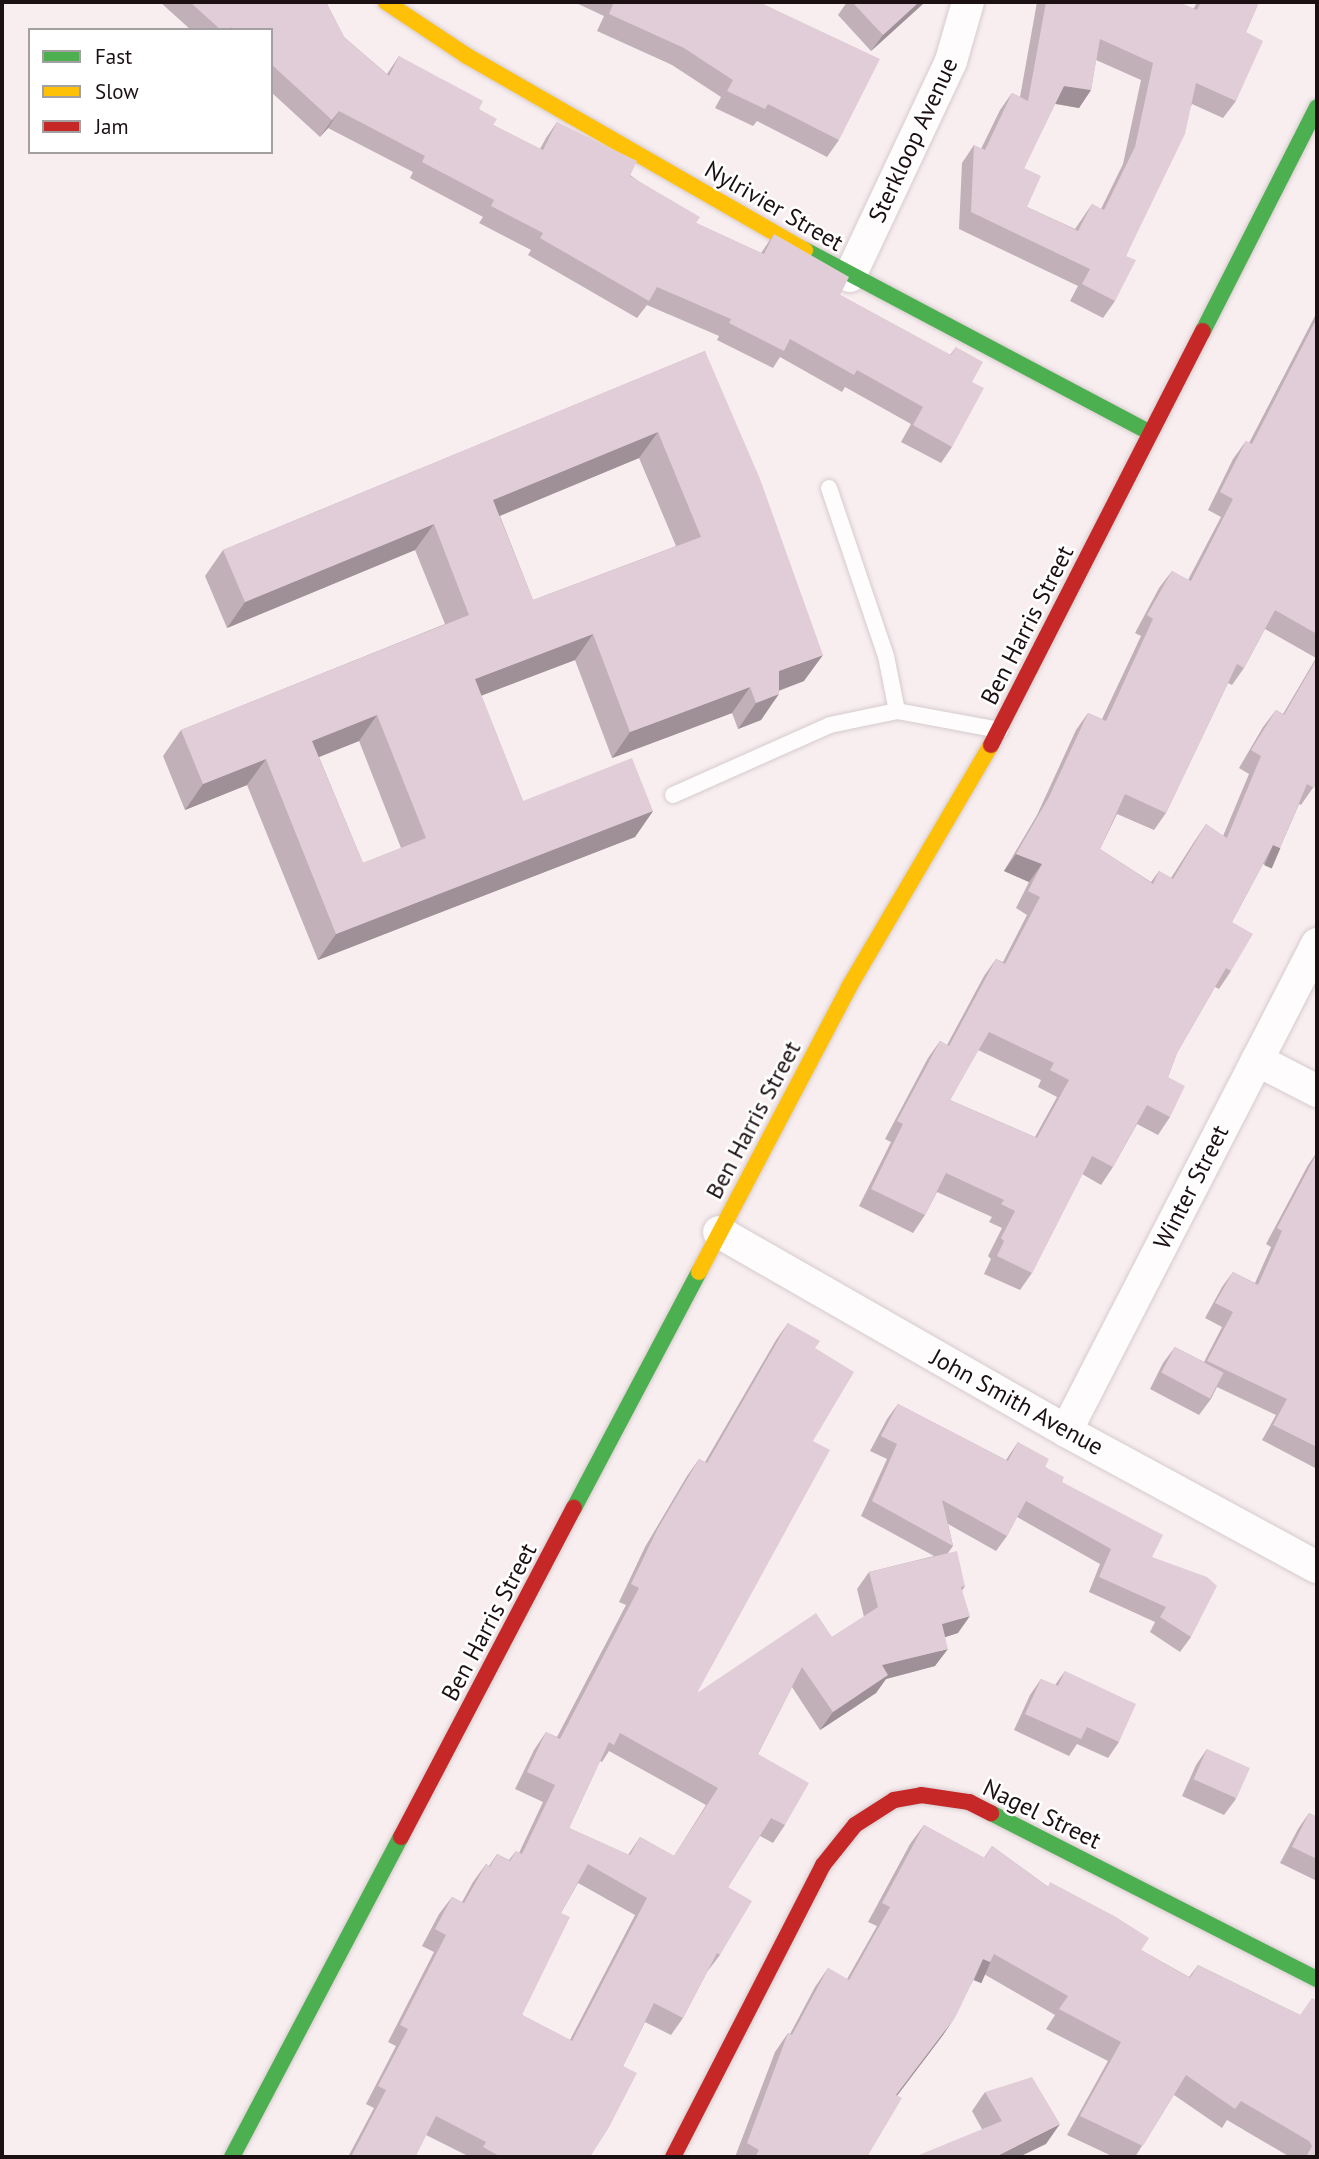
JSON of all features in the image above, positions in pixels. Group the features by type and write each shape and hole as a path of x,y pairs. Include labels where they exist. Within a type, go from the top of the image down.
{"street":[{"name":"Nylrivier Street","path":"386,2 457,49 850,276 1149,432"},
{"name":"Sterkloop Avenue","path":"850,276 962,35 968,2"},
{"name":"Ben Harris Street","path":"232,2157 849,987 1000,730 1149,432 1317,107"},
{"name":"Winter Street","path":"1066,1431 1317,944"},
{"path":"1257,1060 1317,1091"},
{"name":"John Smith Avenue","path":"719,1233 1066,1431 1317,1567"},
{"name":"Nagel Street","path":"673,2157 823,1865 855,1825 894,1800 922,1795 969,1802 1317,1979"}],"lane":[{"path":"829,488 886,656 897,710"},
{"path":"673,795 830,725 897,710 1000,730"}],"building":[{"path":"190,2 326,2 344,37 389,76 399,56 483,101 479,109 497,119 493,125 543,150 557,122 637,161 630,176 700,217 696,223 764,254 774,234 849,277 840,295 951,355 956,347 983,362 972,382 984,388 952,447 913,425 923,407 857,370 854,375 790,339 784,351 729,323 731,319 657,287 649,301 540,238 543,233 491,206 494,200 422,162 425,156 339,111 332,120 273,66 273,28 219,28"},
{"path":"614,2 759,2 880,59 839,140 768,104 765,109 727,91 733,80 684,48 609,14"},
{"path":"852,2 919,2 883,35"},
{"path":"1046,2 1179,2 1197,10 1201,2 1259,2 1246,32 1263,41 1236,101 1196,83 1185,134 1126,256 1136,260 1115,301 1082,284 1090,269 971,212 974,145 985,150 1012,93 1028,101","holes":["1100,39 1153,63 1135,147 1104,210 1092,204 1078,231 1027,207 1041,176 1024,168 1064,86 1091,90"]},
{"path":"1317,318 1317,634 1275,610 1244,668 1237,664 1166,813 1125,794 1100,849 1153,884 1159,871 1173,879 1206,824 1227,838 1261,756 1251,750 1276,710 1284,715 1317,658 1317,782 1314,788 1307,784 1280,848 1273,845 1232,922 1253,934 1231,971 1226,968 1177,1053 1168,1077 1185,1086 1170,1117 1147,1105 1113,1167 1092,1156 1032,1273 997,1256 1004,1241 1001,1238 1015,1211 1001,1204 1004,1200 946,1173 925,1215 871,1189 903,1124 897,1121 940,1041 949,1046 996,959 1005,964 1040,897 1028,891 1042,864 1016,854 1049,797 1088,713 1106,721 1153,619 1147,615 1172,571 1191,581 1233,499 1220,492 1246,441 1252,444","holes":["989,1032 1054,1063 1050,1070 1069,1080 1037,1138 950,1100"]},
{"path":"705,351 760,479 823,655 779,671 779,694 756,703 750,687 630,732 593,634 475,679 523,801 632,758 653,811 336,934 266,759 203,784 181,730 469,615 434,524 245,602 223,550","holes":["658,432 701,537 533,600 493,500","377,715 426,838 363,863 312,741"]},
{"path":"1317,1153 1317,1447 1273,1425 1287,1399 1207,1361 1233,1312 1215,1303 1233,1272 1258,1285 1282,1231 1277,1228"},
{"path":"788,1323 820,1341 815,1348 854,1372 813,1441 830,1450 697,1693 816,1613 832,1637 878,1607 869,1572 957,1551 965,1586 961,1587 970,1616 942,1624 948,1649 882,1665 888,1675 833,1712 802,1667 758,1754 809,1783 785,1825 771,1818 728,1887 752,1901 720,1955 717,1953 683,2018 654,2003 623,2066 637,2073 590,2157 501,2157 483,2147 486,2142 436,2116 415,2157 351,2157 386,2090 378,2086 408,2029 400,2025 446,1935 435,1929 452,1897 464,1903 486,1864 490,1867 497,1854 510,1861 516,1851 522,1854 555,1785 527,1772 546,1732 560,1739 639,1588 631,1584 657,1530 699,1459 707,1463","holes":["620,1733 718,1788 674,1856 640,1837 630,1855 569,1828 609,1742 614,1745","588,1864 647,1898 572,2041 522,2015 570,1917 561,1913"]},
{"path":"1175,1347 1224,1373 1210,1398 1161,1373"},
{"path":"898,1404 1008,1461 1018,1442 1049,1459 1045,1467 1064,1477 1062,1482 1163,1535 1152,1557 1207,1577 1217,1586 1191,1637 1160,1617 1166,1607 1099,1577 1111,1549 1026,1501 1007,1536 942,1500 953,1546 872,1501 897,1444 881,1436"},
{"path":"1065,1671 1136,1704 1119,1742 1087,1727 1081,1739 1025,1714 1041,1679 1058,1686"},
{"path":"1207,1749 1250,1768 1237,1798 1194,1779"},
{"path":"1309,1813 1317,1817 1317,1859 1292,1847"},
{"path":"924,1825 985,1858 992,1846 1048,1887 1050,1882 1116,1917 1149,1938 1141,1950 1190,1978 1198,1965 1300,2015 1312,1998 1317,2001 1317,2157 1306,2157 1312,2146 1309,2141 1241,2101 1235,2109 1186,2075 1143,2146 1080,2116 1121,2042 1059,2009 1068,1996 994,1954 990,1962 983,1959 956,2016 896,2095 902,2098 867,2157 755,2157 759,2150 747,2143 788,2033 792,2035 828,1968 849,1980 890,1907 882,1903"},
{"path":"1032,2077 1060,2124 995,2157 914,2157 1002,2121 985,2092"}],"traffic: fast":[{"path":"1203,331 1317,107"},
{"path":"805,250 1149,432"},
{"path":"574,1508 699,1272"},
{"path":"991,1813 1317,1979"},
{"path":"232,2157 401,1837"}],"traffic: slow":[{"path":"386,2 467,56 805,250"},
{"path":"699,1272 849,987 991,745"}],"traffic: jam":[{"path":"991,745 1203,331"},
{"path":"401,1837 574,1508"},
{"path":"673,2157 823,1865 855,1825 894,1800 921,1795 969,1802 991,1813"}]}
